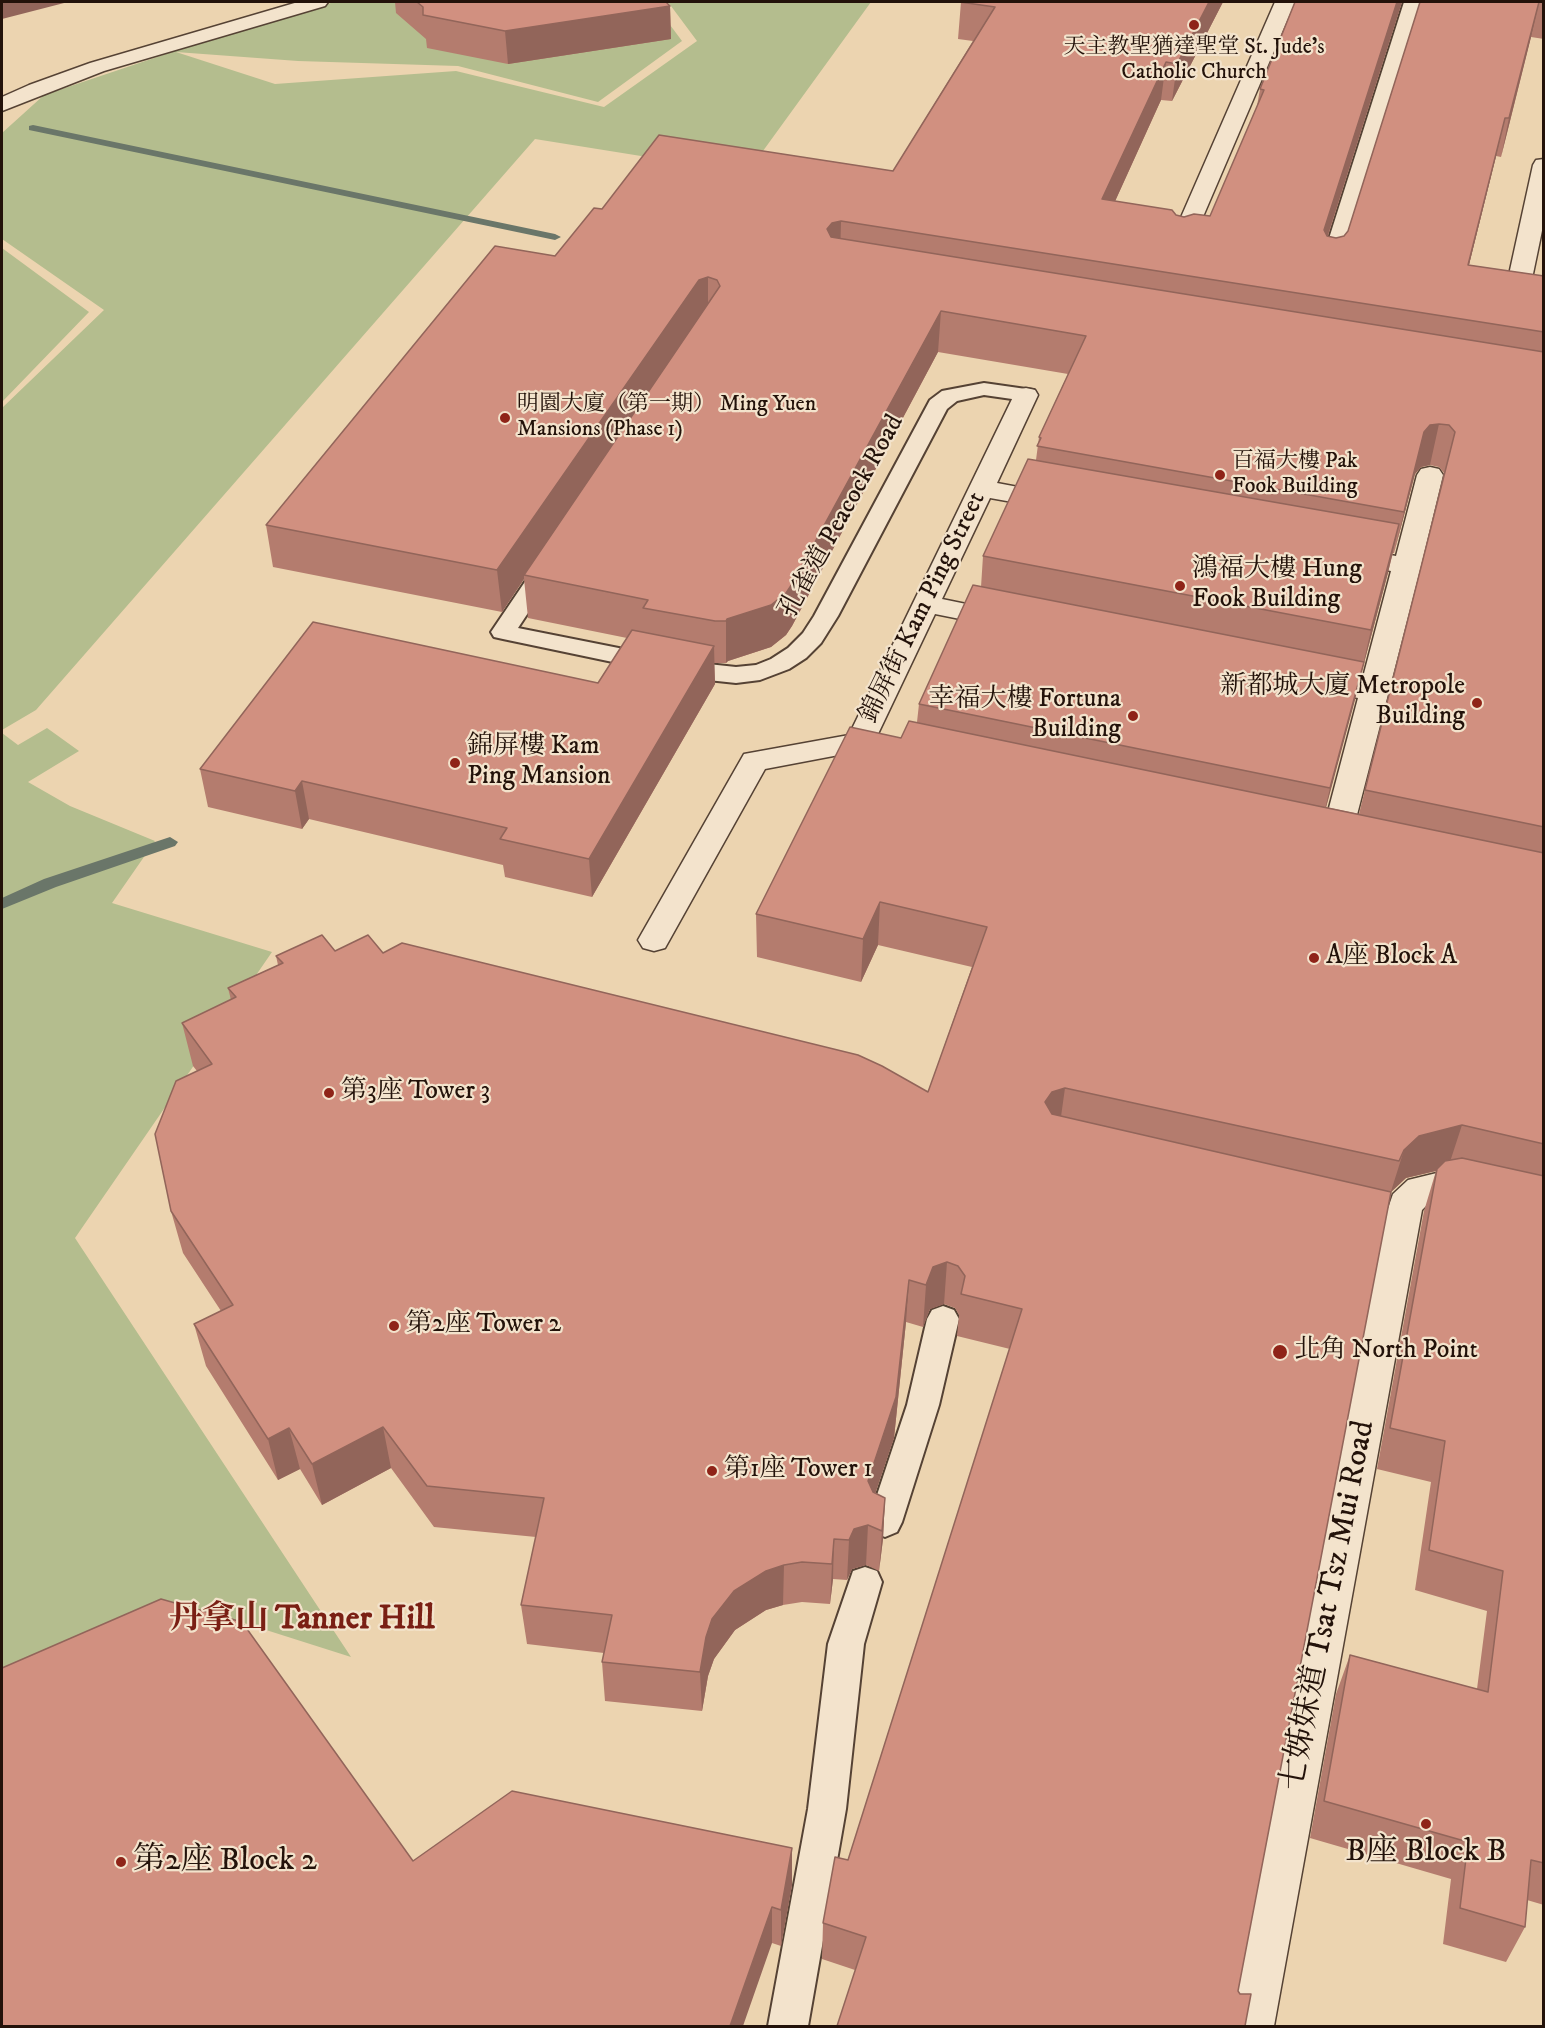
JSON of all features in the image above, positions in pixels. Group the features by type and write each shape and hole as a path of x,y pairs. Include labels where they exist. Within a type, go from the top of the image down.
{"street":[{"path":"2,105 36,89 97,67 318,2"},
{"path":"1179,247 1285,2"},
{"path":"1517,293 1544,165"},
{"name":"錦屏街 Kam Ping Street","path":"908,753 860,742 1026,395"},
{"path":"1335,842 1430,476"},
{"path":"981,488 1077,506"},
{"path":"1318,550 1407,566"},
{"path":"926,604 1027,624"},
{"path":"1284,675 1374,692"},
{"path":"654,940 754,761 860,742"},
{"name":"七姊妹道 Tsat Tsz Mui Road","path":"1251,2026 1406,1204 1420,1190 1449,1184 1544,1206"}],"lane":[{"path":"1329,270 1413,2"},
{"name":"孔雀道 Peacock Road","path":"556,553 503,632 689,670 736,675 760,672 780,664 797,653 812,638 826,616 938,405 950,396 984,389 1026,395"},
{"path":"885,1522 923,1406 944,1319"},
{"path":"788,2026 827,1809 846,1644 865,1582"}],"green space":[{"path":"335,2 653,2 682,41 598,102 458,66 298,61 176,52 275,84 456,71 604,107 697,41 668,2 871,2 747,173 535,139 36,710 2,730 2,408 104,310 2,239 2,133 44,95 172,52 155,46"},
{"path":"2,248 89,312 2,402"},
{"path":"47,728 79,751 28,782 70,806 155,841 112,903 272,952 75,1238 351,1657 222,1616 2,1714 2,733 18,745"}],"building":[{"path":"417,2 666,2 670,6 505,31 423,15 423,7"},
{"path":"960,2 1209,2 1177,64 1166,62 1102,199 1172,210 1176,215 1184,217 1194,214 1210,216 1264,90 1260,89 1295,2 1397,2 1324,230 1327,236 1336,238 1344,236 1348,231 1420,2 1539,2 1509,118 1505,118 1468,265 1544,276 1544,332 841,221 832,223 827,229 831,237 1544,352 1544,827 1365,790 1455,432 1449,425 1430,425 1424,432 1404,512 1037,446 1041,438 1039,437 1086,336 941,311 786,593 771,605 726,621 643,608 648,600 524,575 720,286 717,280 708,277 699,280 497,570 266,525 495,246 555,256 594,208 602,209 659,135 893,171 995,7"},
{"path":"1028,459 1399,524 1371,630 983,556"},
{"path":"973,585 1364,662 1330,788 919,704"},
{"name":"錦屏樓 Kam Ping Mansion","path":"313,622 598,683 632,630 714,646 589,859 500,839 507,828 302,781 295,791 200,769"},
{"path":"909,721 1544,853 1544,1144 1462,1125 1419,1136 1404,1150 1399,1161 1065,1088 1052,1092 1045,1102 1052,1114 1391,1192 1238,1991 1240,1994 1251,1994 1245,2026 837,2026 866,1937 823,1923 835,1857 848,1860 1022,1309 961,1294 965,1276 958,1266 947,1262 933,1267 926,1285 909,1280 896,1397 868,1481 873,1492 885,1498 882,1531 868,1525 854,1529 849,1540 834,1539 832,1564 802,1562 784,1565 766,1571 734,1591 712,1619 706,1637 700,1672 602,1662 612,1615 521,1605 544,1498 427,1486 383,1427 312,1464 289,1428 268,1439 194,1324 233,1305 171,1211 155,1134 176,1081 212,1064 182,1023 236,997 228,988 283,963 276,956 322,935 335,951 368,935 383,953 402,943 858,1055 928,1092 987,927 880,902 863,939 756,914 850,727 901,738"},
{"path":"1462,1158 1544,1176 1544,1863 1531,1860 1525,1927 1460,1908 1468,1842 1324,1801 1350,1655 1488,1692 1503,1571 1429,1550 1445,1441 1390,1428 1437,1169 1445,1161"},
{"path":"161,1599 242,1622 413,1861 512,1791 792,1848 781,1910 772,1907 730,2026 2,2026 2,1668"}],"waterway":[{"path":"33,128 555,237"},
{"path":"2,904 50,883 170,842"}],"place":[{"name":"天主教聖猶達聖堂 St. Jude's Catholic Church","path":"1194,25"},
{"name":"明園大廈（第一期） Ming Yuen Mansions (Phase 1)","path":"505,418"},
{"name":"百福大樓 Pak Fook Building","path":"1220,475"},
{"name":"鴻福大樓 Hung Fook Building","path":"1180,586"},
{"name":"新都城大廈 Metropole Building","path":"1477,703"},
{"name":"幸福大樓 Fortuna Building","path":"1133,716"},
{"name":"錦屏樓 Kam Ping Mansion","path":"455,763"},
{"name":"A座 Block A","path":"1314,958"},
{"name":"第3座 Tower 3","path":"329,1093"},
{"name":"第2座 Tower 2","path":"394,1326"},
{"name":"北角 North Point","path":"1280,1352"},
{"name":"第1座 Tower 1","path":"712,1471"},
{"name":"B座 Block B","path":"1426,1824"},
{"name":"第2座 Block 2","path":"121,1862"}],"district":[{"name":"丹拿山 Tanner Hill","path":"302,1621"}]}
